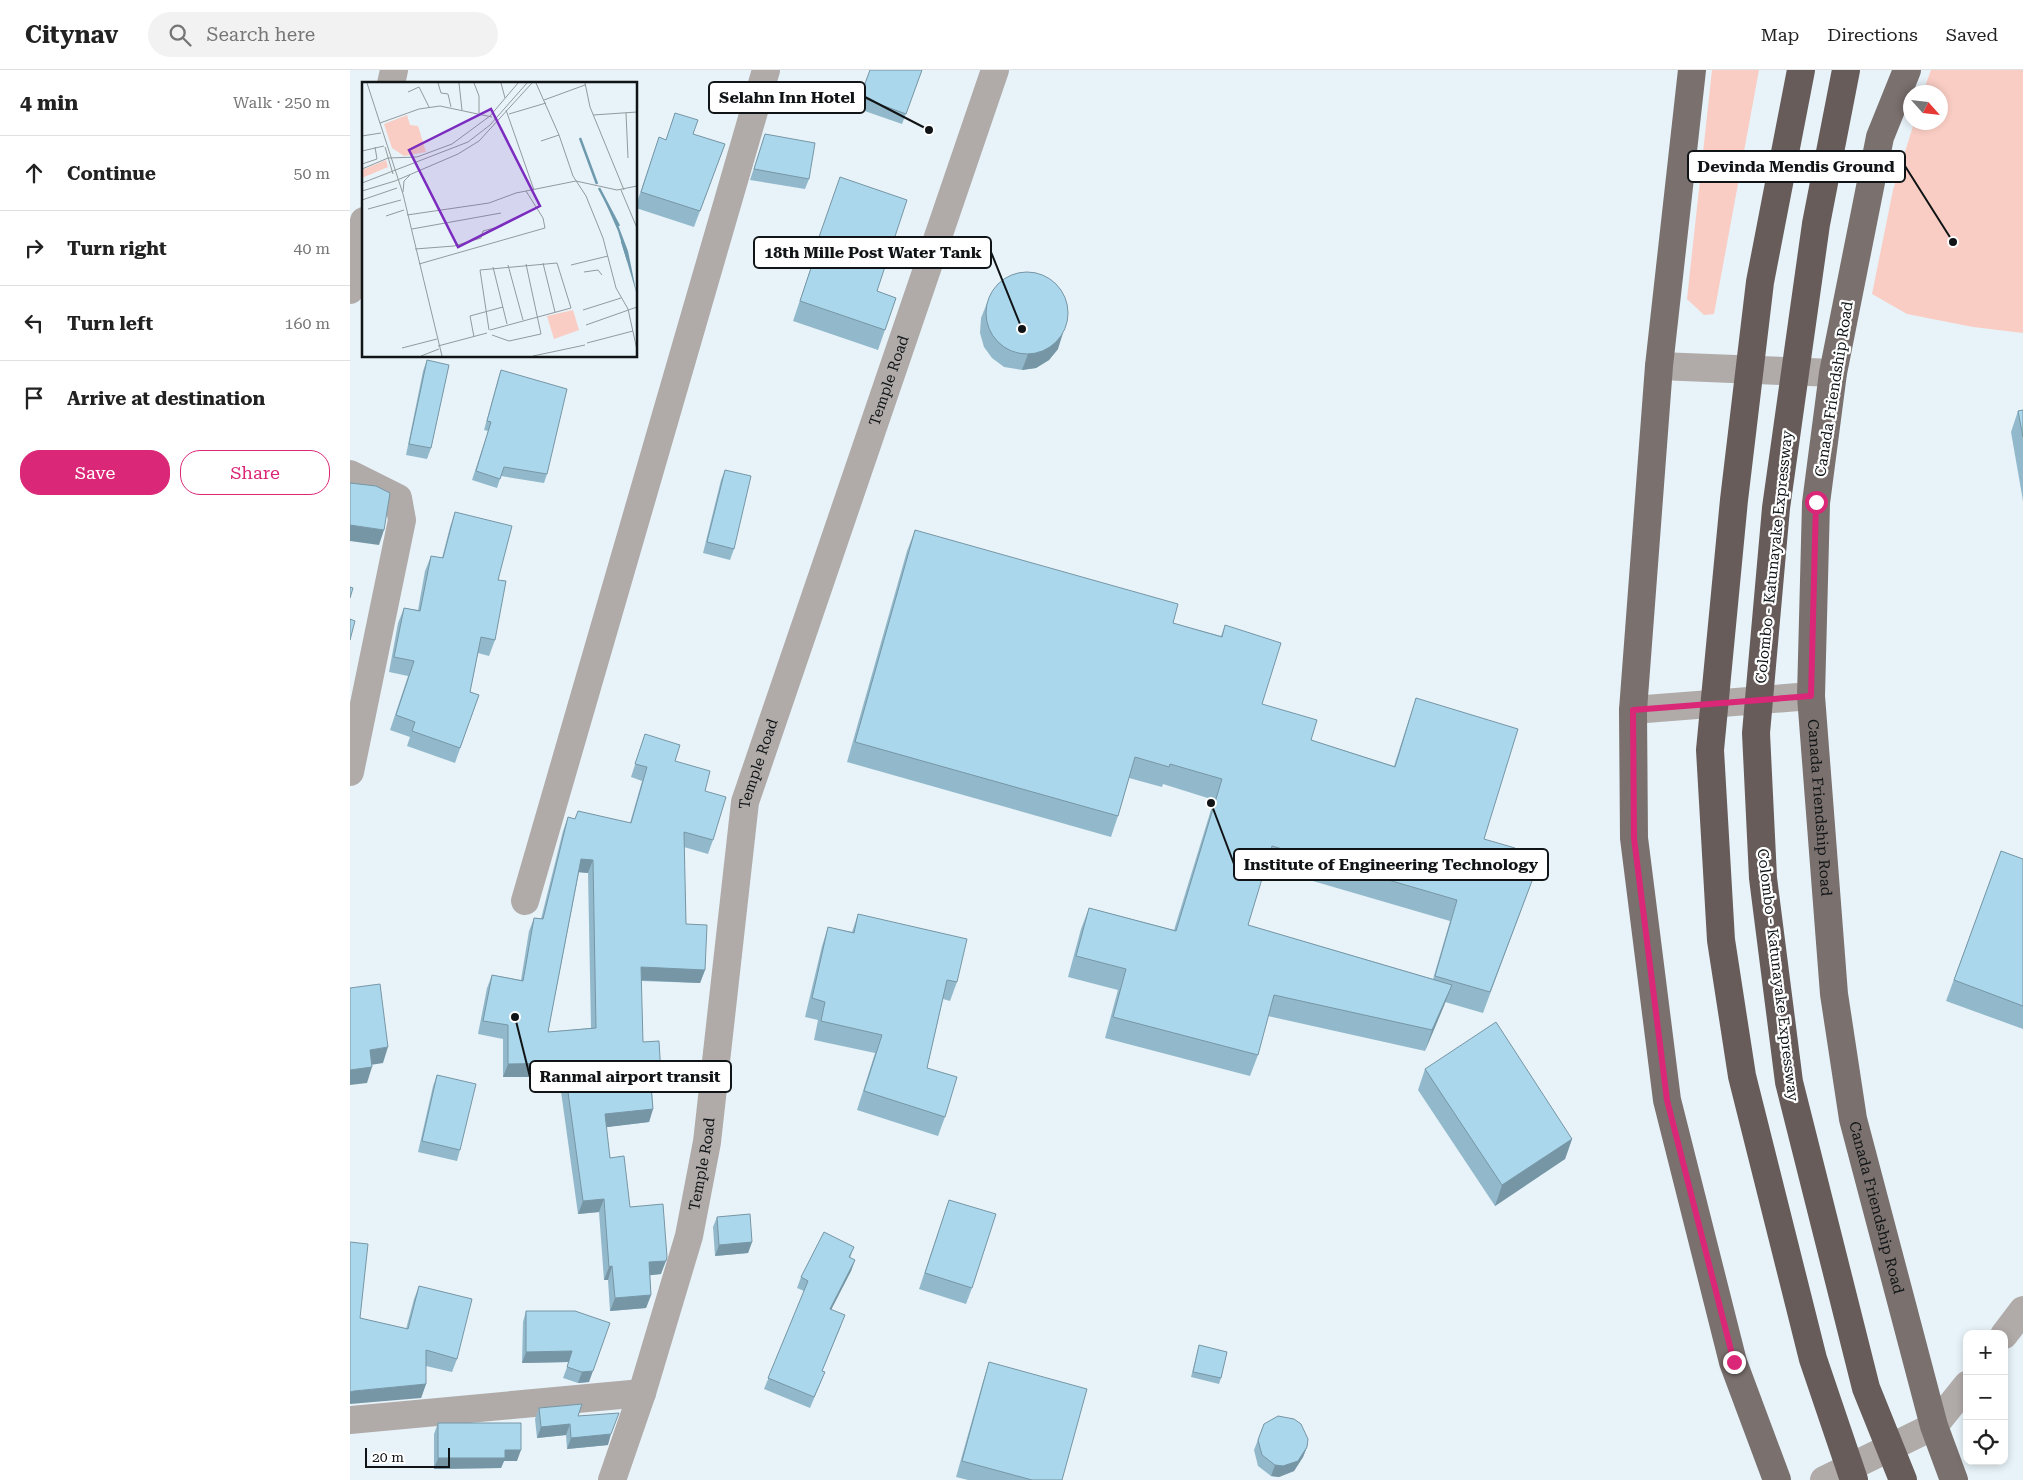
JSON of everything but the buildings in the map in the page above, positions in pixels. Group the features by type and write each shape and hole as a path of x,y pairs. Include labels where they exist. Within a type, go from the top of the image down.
{"highway":[{"path":"1801,70 1760,282 1734,500 1710,750 1722,940 1742,1076 1812,1358 1854,1480"},
{"name":"Colombo - Katunayake Expressway","path":"1846,70 1816,224 1776,508 1756,733 1763,878 1789,1082 1866,1388 1903,1480"}],"main road":[{"name":"Canada Friendship Road","path":"1907,70 1880,138 1833,373 1816,502 1811,696 1834,994 1853,1119 1934,1426 1954,1480"},
{"path":"1691,72 1660,366 1633,710 1634,838 1667,1100 1734,1362 1777,1480"}],"street":[{"path":"525,901 766,70"},
{"name":"Temple Road","path":"612,1480 642,1393 689,1236 707,1142 745,802 995,70"},
{"path":"350,290 362,231"},
{"path":"1660,366 1833,373"},
{"path":"350,474 398,498 402,520 350,772"},
{"path":"1633,710 1811,696"},
{"path":"2008,1330 2023,1310"},
{"path":"1824,1480 1934,1426 1963,1390"},
{"path":"350,1420 642,1393"}],"shaded area":[{"path":"1712,70 1759,70 1714,314 1704,315 1687,299"},
{"path":"1931,70 2023,70 2023,333 1973,327 1907,314 1872,294 1893,190 1912,130 1948,130 1948,85 1926,85"}],"place":[{"name":"Selahn Inn Hotel","path":"929,130"},
{"name":"Devinda Mendis Ground","path":"1953,242"},
{"name":"18th Mille Post Water Tank","path":"1022,329"},
{"name":"Institute of Engineering Technology","path":"1211,803"},
{"name":"Ranmal airport transit","path":"515,1017"}],"route":[{"path":"1734,1362 1667,1100 1634,838 1633,710 1811,696 1816,502"}]}
